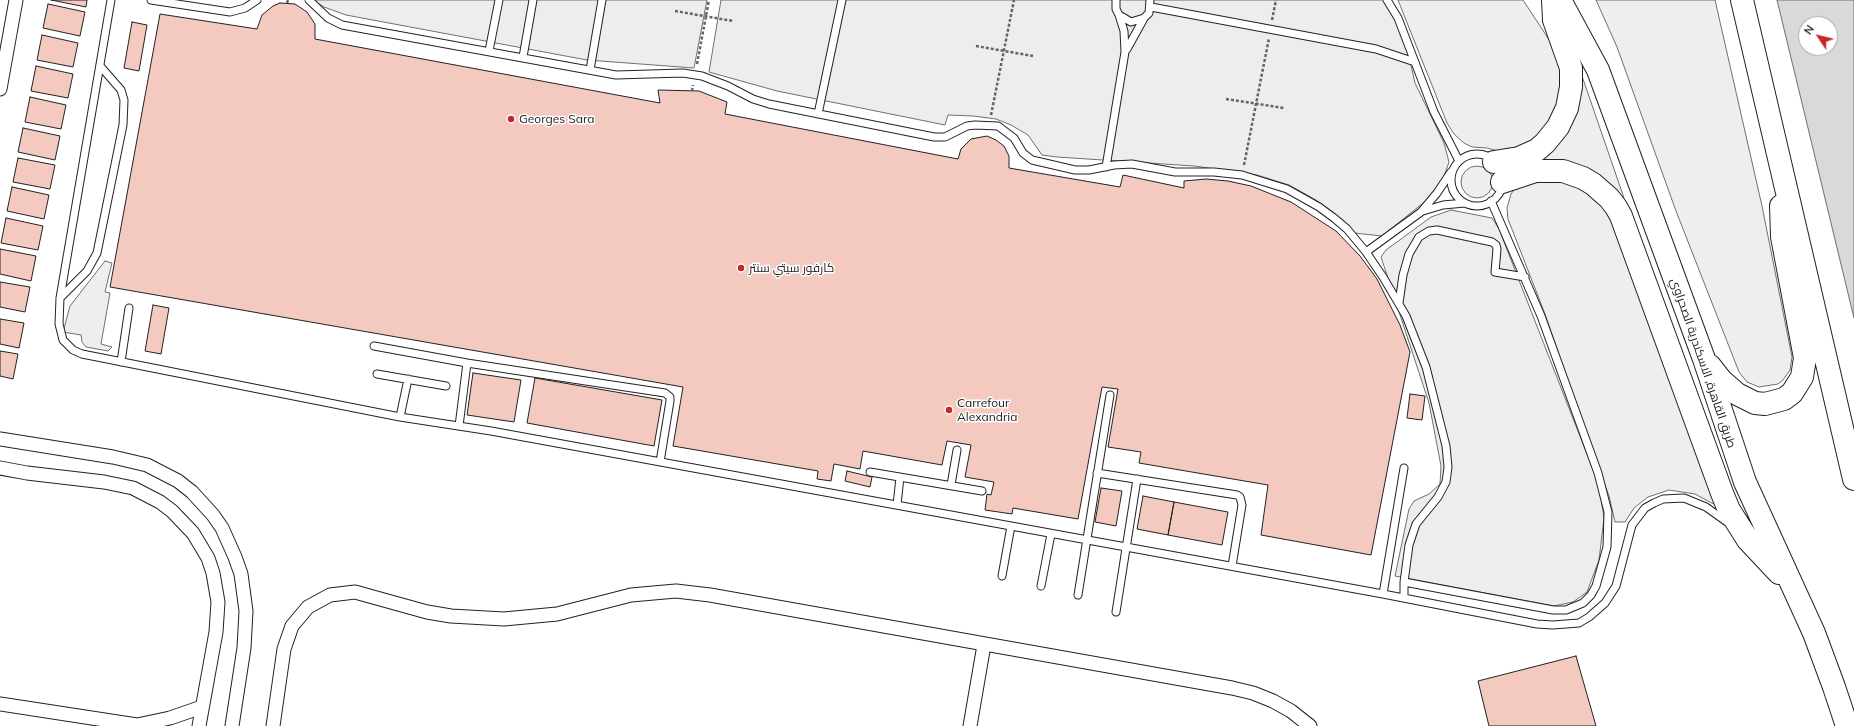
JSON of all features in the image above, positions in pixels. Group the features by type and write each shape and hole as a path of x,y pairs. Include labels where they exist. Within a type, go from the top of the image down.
{"highway":[{"path":"1494,162 1519,158 1537,150 1558,127 1567,108 1571,87 1571,68 1554,20 1553,0"},
{"name":"طريق القاهرة, الاسكندرية الصحراوي","path":"1560,0 1598,70 1704,359 1745,482 1824,660 1847,726"},
{"path":"1742,0 1854,479"},
{"path":"1502,182 1535,171 1563,171 1583,178 1593,184 1616,206 1622,216 1729,510 1748,540 1768,563 1790,582"},
{"path":"1704,359 1728,388 1755,403 1765,404 1784,399 1792,393 1802,377 1805,358 1780,222 1780,208 1785,179"}],"street":[{"path":"0,88 16,0"},
{"path":"0,439 113,457 147,465 163,472 187,488 213,515 226,535 235,556 241,574 245,605 244,648 232,726"},
{"path":"0,468 119,484 147,494 160,502 183,521 197,539 208,558 213,573 218,602 216,632 199,726"},
{"path":"273,726 284,649 292,626 299,616 319,600 342,593 367,594 402,606 452,616 504,619 556,614 631,595 676,591 1253,693 1291,711 1310,726"},
{"path":"970,726 984,645"},
{"path":"0,704 138,725 170,718 202,707"}],"lane":[{"path":"111,0 101,67 60,298 60,332 67,345 82,354 400,417 459,426 897,505 1383,594 1537,624 1566,625 1579,623 1593,614 1611,595 1616,586 1632,525 1645,508 1663,499 1684,498 1694,501 1717,514 1748,540"},
{"path":"151,0 230,12 245,8 257,0"},
{"path":"310,0 317,3 328,18 342,25 628,76 695,74 721,83 758,101 940,137 950,135 967,126 990,124 1007,131 1014,138 1023,153 1032,160 1081,171 1132,164 1175,172 1214,172 1242,175 1287,189 1314,203 1347,229 1366,252 1399,302 1412,330 1426,367 1442,429 1448,467 1446,482 1416,524 1409,544 1404,582 1404,598"},
{"path":"489,50 499,0"},
{"path":"523,57 533,0"},
{"path":"590,70 602,0"},
{"path":"818,114 842,0"},
{"path":"1106,167 1125,52 1124,31 1114,0"},
{"path":"1387,0 1398,18 1434,112 1459,161"},
{"path":"1125,52 1144,18 1149,13 1150,3 1270,30 1376,49 1414,62"},
{"path":"1119,15 1131,22 1144,18"},
{"path":"60,298 87,272 97,253 123,125 124,100 121,90 101,67"},
{"path":"1366,252 1421,212 1437,193 1459,161 1473,154 1488,157 1499,168 1502,182 1497,196 1491,201 1478,206 1465,203 1442,205 1421,212"},
{"path":"1454,168 1451,184 1459,198 1465,203"},
{"path":"1404,582 1553,610 1566,610 1583,603 1591,595 1596,586 1607,547 1608,512 1604,496 1541,316 1491,201"},
{"path":"1399,302 1403,275 1409,254 1419,237 1428,231 1437,230 1492,242 1496,245 1497,249 1495,272 1525,277"},
{"path":"121,362 129,308"},
{"path":"374,346 467,363 665,393 670,397 670,401 660,462"},
{"path":"459,426 467,363"},
{"path":"377,374 446,386"},
{"path":"400,417 408,379"},
{"path":"1078,595 1110,395"},
{"path":"951,485 957,450"},
{"path":"1383,594 1404,468"},
{"path":"870,472 982,491"},
{"path":"1097,473 1234,494 1240,497 1242,504 1232,566"},
{"path":"897,505 900,477"},
{"path":"1116,612 1137,479"},
{"path":"1002,576 1010,526"},
{"path":"1041,586 1050,534"}],"path":[{"path":"692,91 709,0"},
{"path":"990,124 1014,0"},
{"path":"1242,175 1276,0"},
{"path":"675,11 734,22"},
{"path":"976,46 1032,56"},
{"path":"1226,99 1284,108"}],"shaded area":[{"path":"313,0 707,0 694,68 587,60 346,15 324,7"},
{"path":"721,0 1384,0 1397,18 1409,56 1415,83 1444,143 1449,162 1442,182 1432,196 1382,236 1354,233 1343,220 1316,200 1289,185 1257,175 1194,166 1042,155 1028,135 1011,125 996,119 948,115 945,125 777,91 709,72"},
{"path":"1398,0 1523,0 1561,58 1564,103 1535,148 1498,151 1487,148 1472,147 1464,143 1454,134 1447,123"},
{"path":"1596,0 1715,0 1762,206 1792,357 1790,370 1778,384 1759,387 1747,382 1739,372 1676,211 1617,47"},
{"path":"1777,0 1854,0 1854,318"},
{"path":"1582,76 1624,198 1600,178 1523,162"},
{"path":"1474,166 1480,166 1490,173 1493,182 1492,188 1486,195 1480,198 1474,198 1464,191 1461,185 1461,179 1468,169"},
{"path":"1557,176 1606,201 1723,509 1695,494 1669,490 1648,497 1634,508 1625,522 1615,522 1609,496 1545,314 1508,219 1507,208 1511,194 1519,182"},
{"path":"1451,210 1492,218 1499,229 1599,485 1604,518 1599,560 1587,592 1573,602 1554,606 1395,576 1409,509 1414,501 1429,494 1440,484 1441,466 1429,403 1381,257 1386,250 1431,217"},
{"path":"105,261 112,263 105,292 110,293 101,344 112,347 108,351 86,347 82,342 81,335 63,332 70,306"}],"building":[{"path":"51,0 87,0 86,7"},
{"name":"كارفور سيتي سنتر","path":"280,3 295,4 307,12 315,24 315,39 660,103 658,90 699,91 727,102 725,114 958,159 961,149 971,139 987,136 1004,146 1009,156 1009,168 1120,187 1123,175 1184,188 1184,181 1206,179 1228,181 1251,186 1291,202 1336,231 1360,256 1377,279 1400,325 1410,352 1371,555 1261,535 1268,485 1139,463 1141,452 1108,447 1118,389 1102,387 1078,519 1013,508 1012,514 985,510 987,494 991,495 994,482 965,477 971,445 947,441 942,465 863,451 860,469 834,464 831,481 817,479 818,471 673,446 683,387 110,287 160,14 257,29 262,15 273,6"},
{"path":"48,4 85,12 80,36 43,28"},
{"path":"132,22 147,25 139,71 124,68"},
{"path":"42,35 78,43 73,67 37,60"},
{"path":"36,66 73,74 68,98 31,91"},
{"path":"30,97 66,105 61,129 25,122"},
{"path":"23,128 60,136 55,160 18,152"},
{"path":"18,158 55,165 50,189 13,182"},
{"path":"12,187 49,195 44,219 7,211"},
{"path":"6,218 43,226 38,250 1,243"},
{"path":"0,249 36,256 31,281 0,274"},
{"path":"0,282 30,287 25,312 0,307"},
{"path":"153,305 169,308 161,354 145,351"},
{"path":"0,319 24,323 19,348 0,344"},
{"path":"0,351 18,354 13,379 0,376"},
{"path":"473,373 521,380 514,422 467,415"},
{"path":"535,378 662,400 654,446 527,423"},
{"path":"1410,394 1425,396 1422,420 1407,418"},
{"path":"847,471 872,477 870,487 845,481"},
{"path":"1101,488 1122,491 1116,526 1095,522"},
{"path":"1143,496 1174,502 1168,535 1137,529"},
{"path":"1174,502 1228,512 1222,545 1168,535"},
{"path":"1576,656 1596,726 1489,726 1478,681"}],"place":[{"name":"Georges Sara","path":"511,119"},
{"name":"كارفور سيتي سنتر","path":"741,268"},
{"name":"Carrefour Alexandria","path":"949,410"}]}
